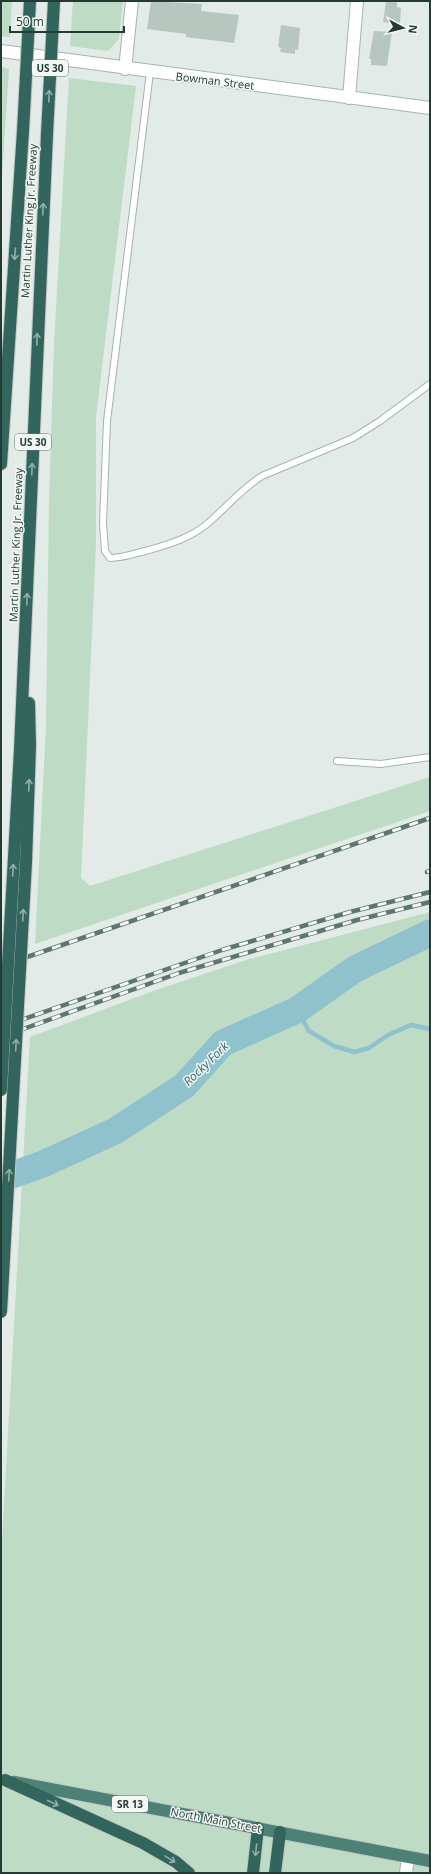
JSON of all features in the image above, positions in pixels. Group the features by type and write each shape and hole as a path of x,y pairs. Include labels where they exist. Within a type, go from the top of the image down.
{"highway":[{"name":"Martin Luther King Jr. Freeway","path":"1,464 30,1"},
{"name":"Martin Luther King Jr. Freeway","path":"1,1090 25,748 26,629 54,1"},
{"path":"1,1312 26,862 25,748"},
{"path":"3,1780 143,1843 176,1862 189,1873"},
{"name":"North Main Street","path":"3,1780 430,1861"},
{"path":"253,1873 258,1828"},
{"path":"275,1873 280,1832"}],"street":[{"path":"125,69 132,1"},
{"path":"349,98 357,1"},
{"name":"Bowman Street","path":"1,51 125,69 430,108"},
{"path":"406,1873 408,1857"}],"lane":[{"path":"150,72 107,421 103,524 105,551 110,558 120,558 168,544 195,533 207,524 249,484 262,476 353,438 380,421 430,384"},
{"path":"337,761 381,764 430,757"}],"green space":[{"path":"1,1 12,1 10,37 1,36"},
{"path":"73,1 123,1 119,39 108,51 70,46"},
{"path":"1,67 9,69 1,192"},
{"path":"69,78 136,86 96,417 96,544 81,878 90,886 430,777 430,811 35,944 46,726 49,502 54,344"},
{"path":"430,912 430,1873 1,1873 1,1559 30,1037 156,990 246,960"}],"building":[{"path":"151,1 202,4 201,11 239,15 234,43 186,37 186,34 147,29"},
{"path":"386,1 397,1 397,7 401,8 400,24 383,22"},
{"path":"281,25 300,28 298,50 295,49 295,54 280,52 281,48 278,47"},
{"path":"374,31 392,32 387,66 371,65 371,59 369,59"}],"waterway":[{"name":"Rocky Fork","path":"1,1179 43,1164 115,1131 184,1086 223,1043 297,1010 355,969 430,933"},
{"path":"297,1010 309,1031 334,1046 354,1052 369,1048 388,1035 411,1025 430,1029"}],"railway":[{"path":"1,966 430,818"},
{"path":"1,1027 222,950 350,912 430,892"},
{"path":"1,1037 179,973 357,920 430,902"}]}
